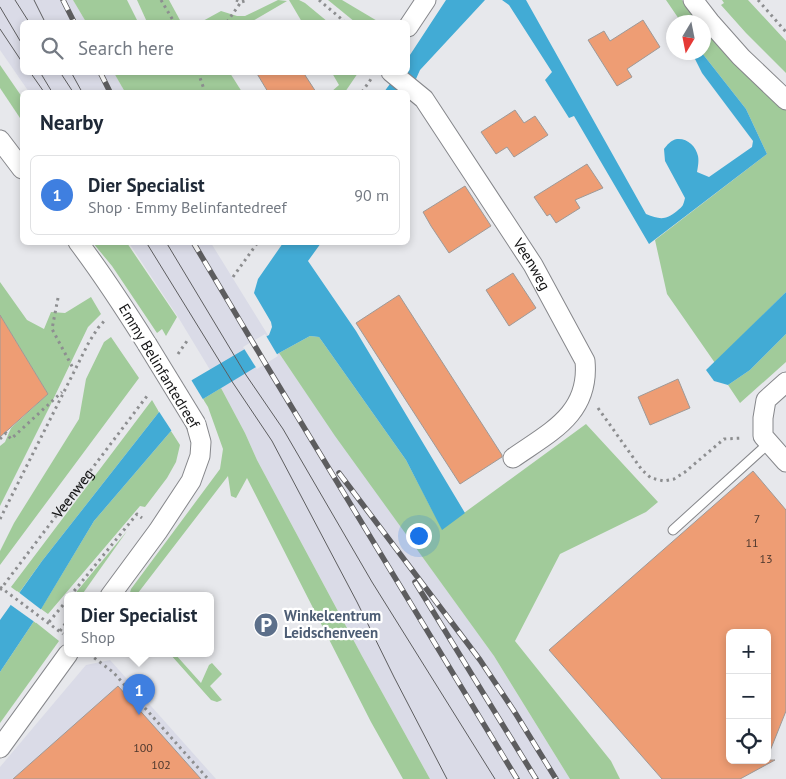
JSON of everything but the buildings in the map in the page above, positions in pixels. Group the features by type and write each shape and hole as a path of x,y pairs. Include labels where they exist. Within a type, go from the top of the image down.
{"street":[{"path":"410,24 426,0"},
{"path":"694,0 741,58 786,100"},
{"path":"709,0 759,58 786,83"},
{"name":"Veenweg","path":"395,75 424,99 532,265 584,360 586,374 583,387 578,403 569,417 513,458"},
{"path":"0,140 20,166"},
{"name":"Emmy Belinfantedreef","path":"80,245 123,305 147,344 196,424 201,442 200,456 191,480 158,531 113,592"},
{"path":"779,449 764,436 762,418 766,400 786,382"},
{"path":"0,748 66,657"}],"lane":[{"path":"673,530 779,449"}],"path":[{"path":"162,0 173,20"},
{"path":"236,0 242,2"},
{"path":"228,20 242,2 248,0"},
{"path":"320,0 343,20"},
{"path":"758,0 786,32"},
{"path":"199,75 205,90"},
{"path":"363,90 374,75"},
{"path":"234,277 256,245"},
{"path":"58,298 52,329 74,371"},
{"path":"0,519 89,342 98,328 123,305"},
{"path":"177,355 190,338"},
{"path":"583,387 642,470 651,478 664,481 674,479 724,439"},
{"path":"0,439 6,433 11,439 65,390"},
{"name":"Veenweg","path":"0,589 147,396"},
{"path":"74,592 137,514 142,518"},
{"path":"0,589 60,631 64,626"},
{"path":"48,622 64,604"},
{"path":"93,657 113,672 208,779"}],"shaded area":[{"path":"0,0 73,0 85,20 20,20 20,75 115,75 124,90 28,90 0,50"},
{"path":"130,245 212,245 279,353 336,436 494,656 570,779 430,779 257,460 221,388 178,317"},
{"path":"110,660 216,779 0,779 0,767 86,665"}],"green space":[{"path":"73,0 127,0 137,20 85,20"},
{"path":"137,0 169,0 180,20 146,20"},
{"path":"278,0 287,1 254,20 205,20 221,11 237,16 245,16"},
{"path":"289,0 299,0 305,3 326,20 301,20"},
{"path":"328,0 342,0 376,20 353,20"},
{"path":"666,0 682,0 694,15 676,15"},
{"path":"722,0 748,0 786,41 786,73 721,5 724,3"},
{"path":"711,30 742,66 786,109 786,292 715,363 667,294 655,240 767,154 746,109 708,60 711,60"},
{"path":"0,65 20,94 20,118 0,88"},
{"path":"115,75 231,75 241,90 124,90"},
{"path":"333,75 357,75 346,90 333,90 339,85"},
{"path":"95,245 128,245 177,317 166,336 162,329 157,333 112,266"},
{"path":"0,282 27,320 44,329 51,312 65,313 91,297 101,314 88,327 0,506 0,446 5,442 11,428 48,394 0,315"},
{"path":"786,334 786,362 740,403 728,385 750,370"},
{"path":"310,336 319,337 406,460 442,529 586,424 658,502 646,512 560,554 515,641 611,761 620,779 570,779 494,656 335,436 279,353"},
{"path":"111,337 139,378 0,565 0,551 14,523 79,419 86,379 104,342"},
{"path":"221,388 257,460 430,779 403,779 371,722 247,478 236,498 231,496 228,476 139,592 130,592 220,469 223,449 208,407 203,399"},
{"path":"152,400 159,412 19,593 11,587"},
{"path":"171,431 180,445 176,462 167,478 145,507 140,506 67,592 64,592 64,595 48,614 41,609 94,521"},
{"path":"127,531 84,592 76,592"},
{"path":"34,621 59,641 0,723 0,672"},
{"path":"173,657 178,657 201,683 209,665 212,663 222,674 210,686 222,700 217,702 211,700"}],"water":[{"path":"446,0 485,0 420,70 410,92 410,90 385,90 397,75 410,75 410,55"},
{"path":"502,0 526,0 646,214 665,218 677,211 684,203 685,198 665,161 664,149 671,142 681,139 690,143 698,156 697,172 709,177 752,147 753,141 702,73 696,60 708,60 746,109 767,154 649,244 574,116 569,118 545,80 552,72 509,5"},
{"path":"282,245 320,245 308,261 356,331 465,513 442,530 406,460 319,337 310,336 203,399 171,431 94,521 34,621 0,672 0,620 42,561 159,412 192,380 269,335 272,327 271,322 254,293 258,279"},
{"path":"786,292 786,334 750,370 728,385 714,381 706,370"}],"pier":[{"path":"265,334 278,356 257,369 243,347"},
{"path":"190,378 204,401 173,433 158,410"},
{"path":"17,591 43,611 36,623 8,603"}],"tram line":[{"path":"15,0 28,20"},
{"path":"34,0 44,20"},
{"path":"0,7 20,41"},
{"path":"0,29 20,59"},
{"path":"32,75 43,90"},
{"path":"42,75 51,90"},
{"path":"62,75 72,90"},
{"path":"73,75 81,90"},
{"path":"148,245 233,383 272,441 447,779"},
{"path":"168,245 246,375 283,429 372,582 495,779"}],"railway":[{"path":"63,0 73,20"},
{"path":"102,75 109,90"},
{"path":"195,245 517,779"},
{"path":"339,473 480,660 556,779"},
{"path":"415,582 536,779"}],"place":[{"name":"Winkelcentrum Leidschenveen","path":"266,625"},
{"name":"Dier Specialist","path":"139,715"}]}
